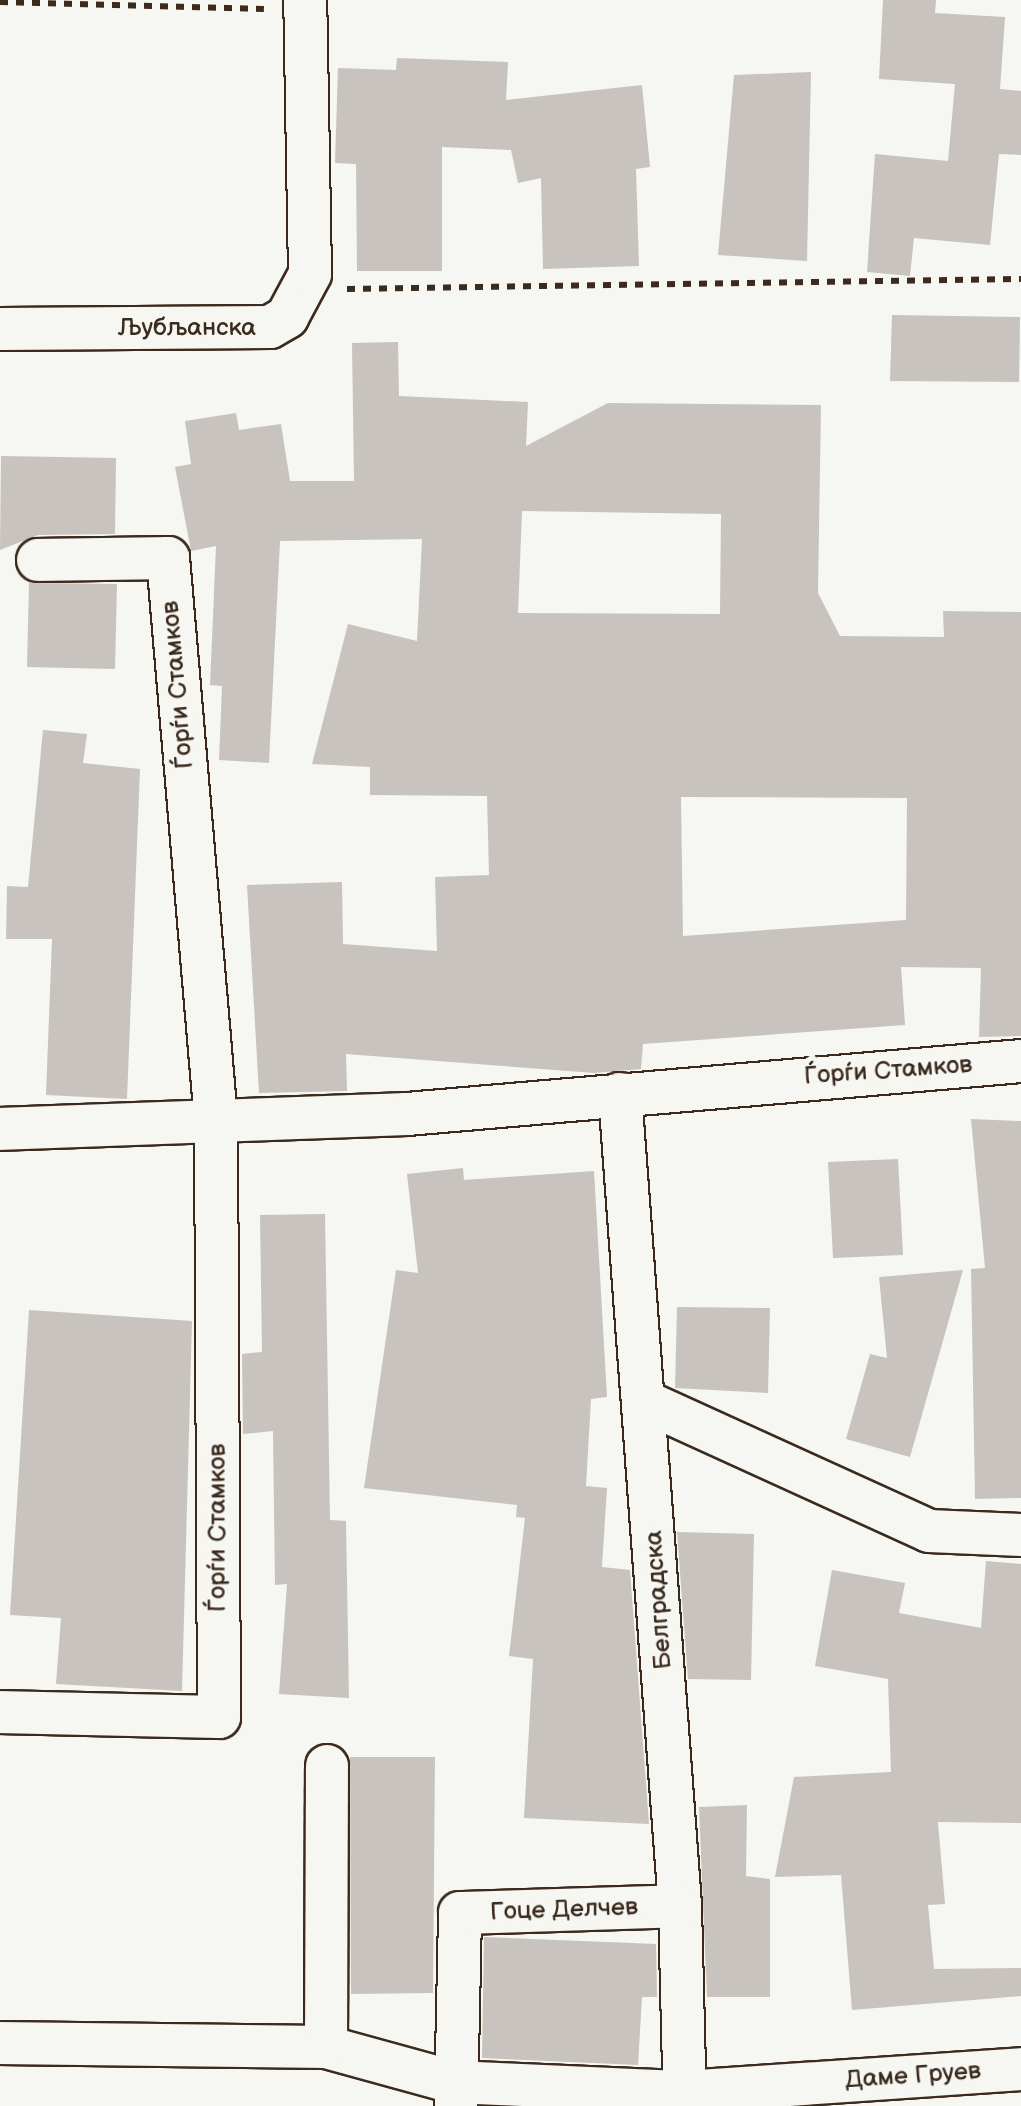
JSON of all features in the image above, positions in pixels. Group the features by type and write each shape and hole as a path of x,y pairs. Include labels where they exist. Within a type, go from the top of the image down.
{"street":[{"path":"305,5 306,290"},
{"name":"Љубљанска","path":"0,328 270,327 306,290"},
{"name":"Ѓорѓи Стамков","path":"0,1712 219,1717 216,1120 168,558 38,560"},
{"name":"Ѓорѓи Стамков","path":"0,1129 216,1120 620,1094 1021,1062"},
{"name":"Белградска","path":"620,1094 646,1402 680,1906 685,2099"},
{"path":"646,1402 930,1530 1021,1535"},
{"path":"326,2046 327,1766"},
{"name":"Гоце Делчев","path":"454,2094 460,1913 680,1906"},
{"name":"Даме Груев","path":"0,2043 326,2046 454,2094 685,2099 1021,2069"}],"path":[{"path":"0,2 305,5"},
{"path":"306,290 1021,278"}],"building":[{"path":"883,0 936,0 935,13 1005,17 1000,89 1021,91 1021,155 999,154 990,245 914,238 910,276 867,272 875,154 948,161 955,84 879,79"},
{"path":"397,58 508,62 506,100 642,85 650,167 636,169 639,266 543,269 541,178 518,183 511,150 442,147 442,271 357,271 356,164 335,163 338,68 396,70"},
{"path":"811,72 807,261 718,255 734,75"},
{"path":"892,315 1020,317 1019,382 890,381"},
{"path":"398,342 399,396 528,402 526,446 608,403 821,405 818,593 840,636 944,637 943,611 1021,612 1021,1036 979,1037 981,968 901,967 905,1025 643,1044 641,1069 594,1073 346,1054 347,1091 259,1093 247,885 342,882 343,944 437,951 435,877 489,875 487,796 370,795 370,767 312,764 348,624 417,641 422,539 280,541 269,763 219,760 222,686 210,685 216,546 191,551 175,467 191,464 185,421 236,413 239,430 281,424 290,481 354,481 352,343","holes":["522,511 721,514 720,614 518,613","681,797 907,798 906,920 683,936"]},
{"path":"1,456 116,458 115,534 38,535 0,550"},
{"path":"29,583 117,584 115,669 27,667"},
{"path":"43,730 87,734 83,763 140,769 127,1099 46,1095 52,939 6,939 7,886 28,887"},
{"path":"971,1119 1021,1121 1021,1498 975,1499 971,1269 985,1268"},
{"path":"898,1159 903,1255 833,1258 828,1162"},
{"path":"463,1168 464,1180 594,1171 607,1397 591,1399 586,1486 607,1488 602,1567 630,1570 649,1824 524,1818 533,1659 509,1656 525,1518 516,1517 517,1505 364,1488 396,1270 418,1273 407,1174"},
{"path":"325,1214 330,1520 346,1521 349,1698 279,1694 287,1584 275,1585 273,1431 243,1434 242,1354 262,1352 260,1215"},
{"path":"963,1270 910,1457 846,1439 870,1354 887,1358 879,1277"},
{"path":"677,1307 770,1308 768,1393 675,1388"},
{"path":"29,1310 192,1321 182,1691 56,1684 61,1618 10,1615"},
{"path":"677,1532 754,1534 751,1680 688,1679"},
{"path":"986,1561 1021,1564 1021,1823 938,1822 945,1904 928,1905 934,1969 1021,1968 1021,1996 852,2010 841,1875 775,1877 794,1777 891,1772 888,1679 815,1666 832,1570 905,1583 899,1613 981,1628"},
{"path":"350,1757 435,1757 433,1993 351,1994"},
{"path":"747,1805 746,1876 770,1879 770,1997 707,1997 699,1807"},
{"path":"484,1937 656,1944 657,1997 642,1997 638,2065 482,2058"}]}
